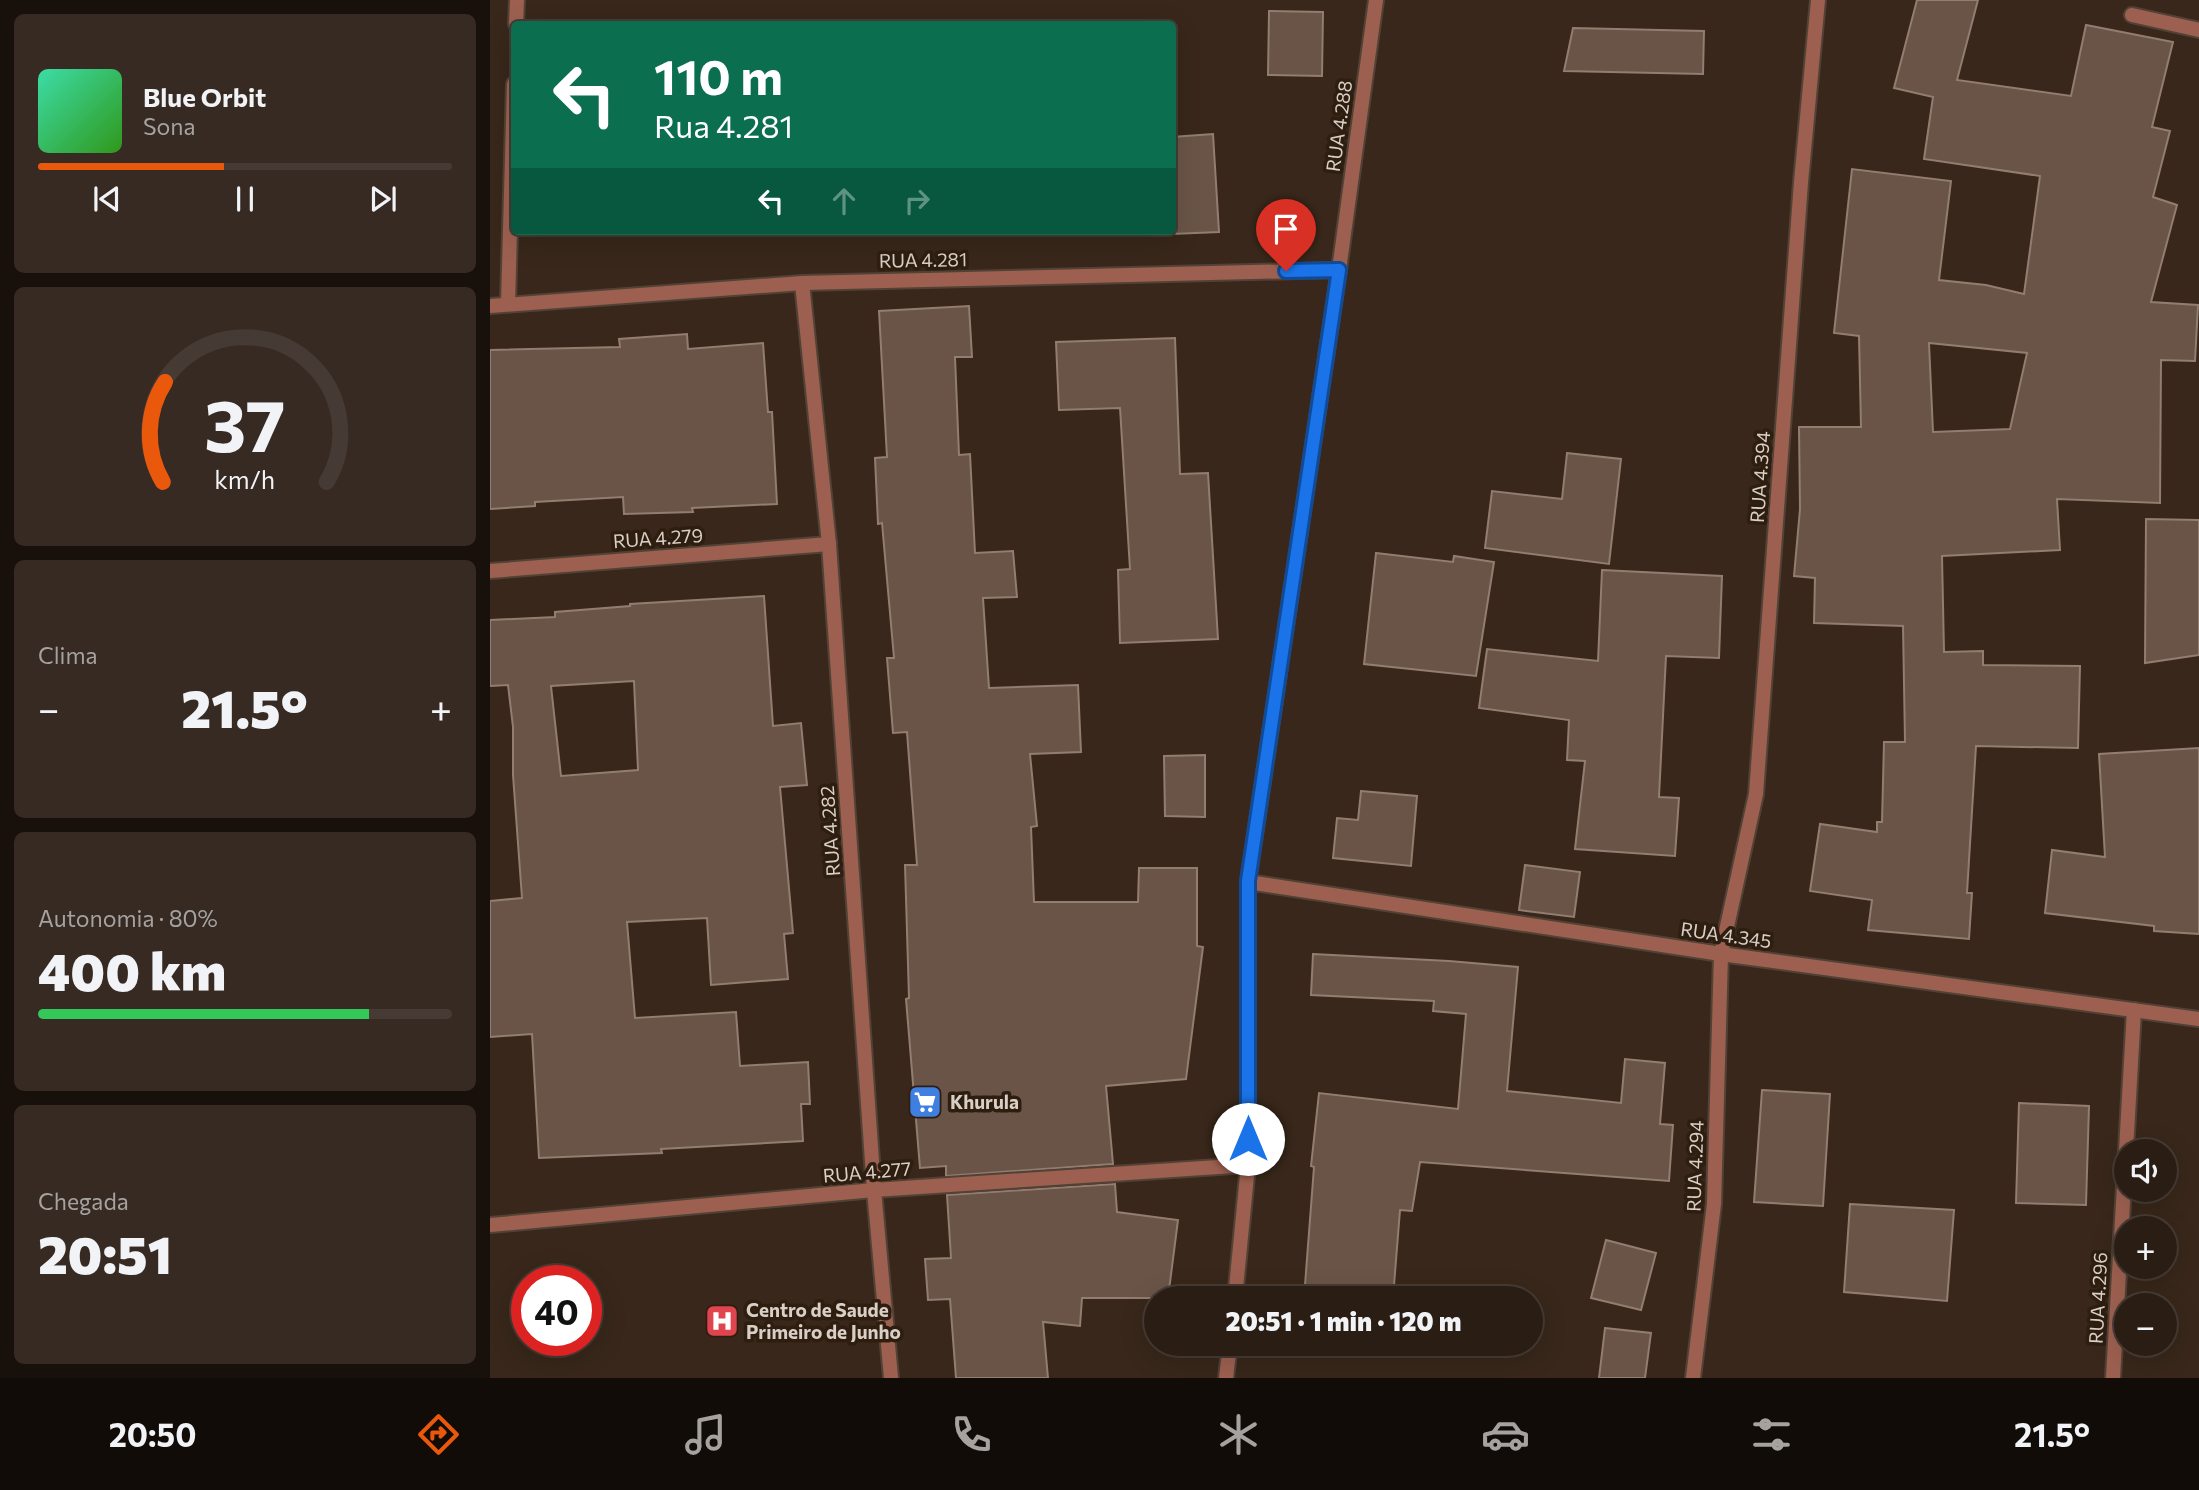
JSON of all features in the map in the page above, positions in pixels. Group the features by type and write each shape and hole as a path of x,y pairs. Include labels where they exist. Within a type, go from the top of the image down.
{"street":[{"path":"516,21 517,0"},
{"name":"RUA 4.288","path":"1236,1286 1248,1165 1248,881 1339,270 1376,0"},
{"name":"RUA 4.394","path":"1721,954 1756,794 1801,182 1818,0"},
{"path":"2132,15 2199,30"},
{"path":"508,304 511,194"},
{"name":"RUA 4.281","path":"490,306 802,282 1339,270"},
{"name":"RUA 4.282","path":"802,282 829,544 874,1190 891,1378"},
{"name":"RUA 4.279","path":"490,571 829,544"},
{"name":"RUA 4.345","path":"1248,881 1721,954 2199,1019"},
{"name":"RUA 4.294","path":"1693,1378 1714,1204 1721,954"},
{"name":"RUA 4.296","path":"2112,1378 2134,1010"},
{"name":"RUA 4.277","path":"490,1225 874,1190 1248,1165"},
{"path":"1226,1378 1229,1356"}],"building":[{"path":"1917,0 1978,0 1957,80 2071,96 2086,25 2173,42 2152,127 2170,131 2153,197 2177,205 2151,302 2198,305 2195,361 2161,360 2160,503 2057,499 2060,550 1942,556 1944,652 1983,651 1983,665 2080,666 2078,748 1976,746 1967,893 1972,893 1969,939 1868,930 1872,900 1810,891 1820,824 1877,832 1877,822 1882,822 1884,742 1905,742 1903,626 1814,623 1815,578 1794,576 1800,509 1799,427 1861,427 1859,336 1834,333 1852,169 1951,181 1939,280 1986,285 2024,294 2040,176 1924,159 1933,97 1894,88","holes":["1929,343 2027,353 2010,429 1933,432"]},
{"path":"1269,11 1323,12 1322,76 1268,75"},
{"path":"1573,28 1704,31 1703,74 1564,71"},
{"path":"1213,134 1219,232 1176,234 1176,137"},
{"path":"969,306 972,357 955,357 959,455 970,454 975,553 1013,551 1017,597 983,598 989,688 1078,685 1081,752 1030,754 1037,826 1031,827 1034,902 1138,902 1139,868 1197,868 1197,946 1203,947 1186,1079 1106,1086 1113,1164 946,1176 946,1166 920,1168 906,999 909,998 905,865 917,865 907,732 893,733 887,658 894,658 882,523 878,524 875,458 887,457 879,311"},
{"path":"687,334 688,349 763,343 768,412 772,412 777,504 692,508 693,512 624,514 623,497 535,502 535,506 490,509 490,350 620,347 619,339"},
{"path":"1175,338 1180,474 1208,473 1218,639 1120,643 1118,570 1130,569 1120,408 1059,410 1056,342"},
{"path":"1567,453 1621,459 1609,564 1485,548 1492,491 1562,499"},
{"path":"2146,519 2199,520 2199,655 2145,663"},
{"path":"1376,553 1453,562 1454,556 1494,562 1476,676 1364,664"},
{"path":"1602,570 1722,576 1719,658 1666,656 1659,797 1679,798 1675,856 1575,849 1585,761 1567,760 1569,720 1479,708 1487,649 1598,661"},
{"path":"764,596 773,726 801,723 807,785 780,787 793,933 784,934 788,979 711,985 707,918 627,922 635,1018 736,1012 740,1066 808,1062 810,1104 801,1104 803,1141 661,1149 662,1153 539,1158 532,1034 490,1037 490,901 522,898 513,775 513,727 508,685 490,686 490,620 555,617 555,612 630,604","holes":["634,681 638,770 561,776 551,686"]},
{"path":"2199,748 2199,934 2154,931 2154,926 2045,913 2052,850 2105,857 2099,754"},
{"path":"1205,755 1205,817 1165,816 1164,756"},
{"path":"1361,791 1417,796 1411,866 1333,858 1337,818 1358,820"},
{"path":"1525,865 1580,872 1574,917 1519,910"},
{"path":"1313,954 1518,967 1507,1091 1621,1103 1625,1059 1665,1063 1660,1124 1673,1125 1669,1181 1420,1162 1412,1211 1400,1210 1394,1286 1305,1286 1314,1167 1311,1166 1319,1093 1458,1109 1466,1014 1433,1011 1434,1001 1311,995"},
{"path":"1762,1090 1830,1094 1823,1206 1754,1202"},
{"path":"2019,1103 2089,1106 2086,1205 2016,1203"},
{"path":"1115,1184 1117,1212 1178,1220 1170,1286 1144,1286 1144,1298 1082,1298 1080,1326 1043,1322 1048,1378 956,1378 950,1299 928,1300 925,1259 951,1258 947,1195"},
{"path":"1850,1204 1954,1210 1947,1301 1844,1292"},
{"path":"1606,1240 1656,1253 1641,1310 1591,1298"},
{"path":"1605,1328 1651,1333 1645,1378 1599,1378"}],"place":[{"name":"Khurula","path":"925,1102"},
{"name":"Centro de Saude Primeiro de Junho","path":"722,1321"}],"route":[{"path":"1248,1139 1248,881 1339,270 1286,271"}]}
